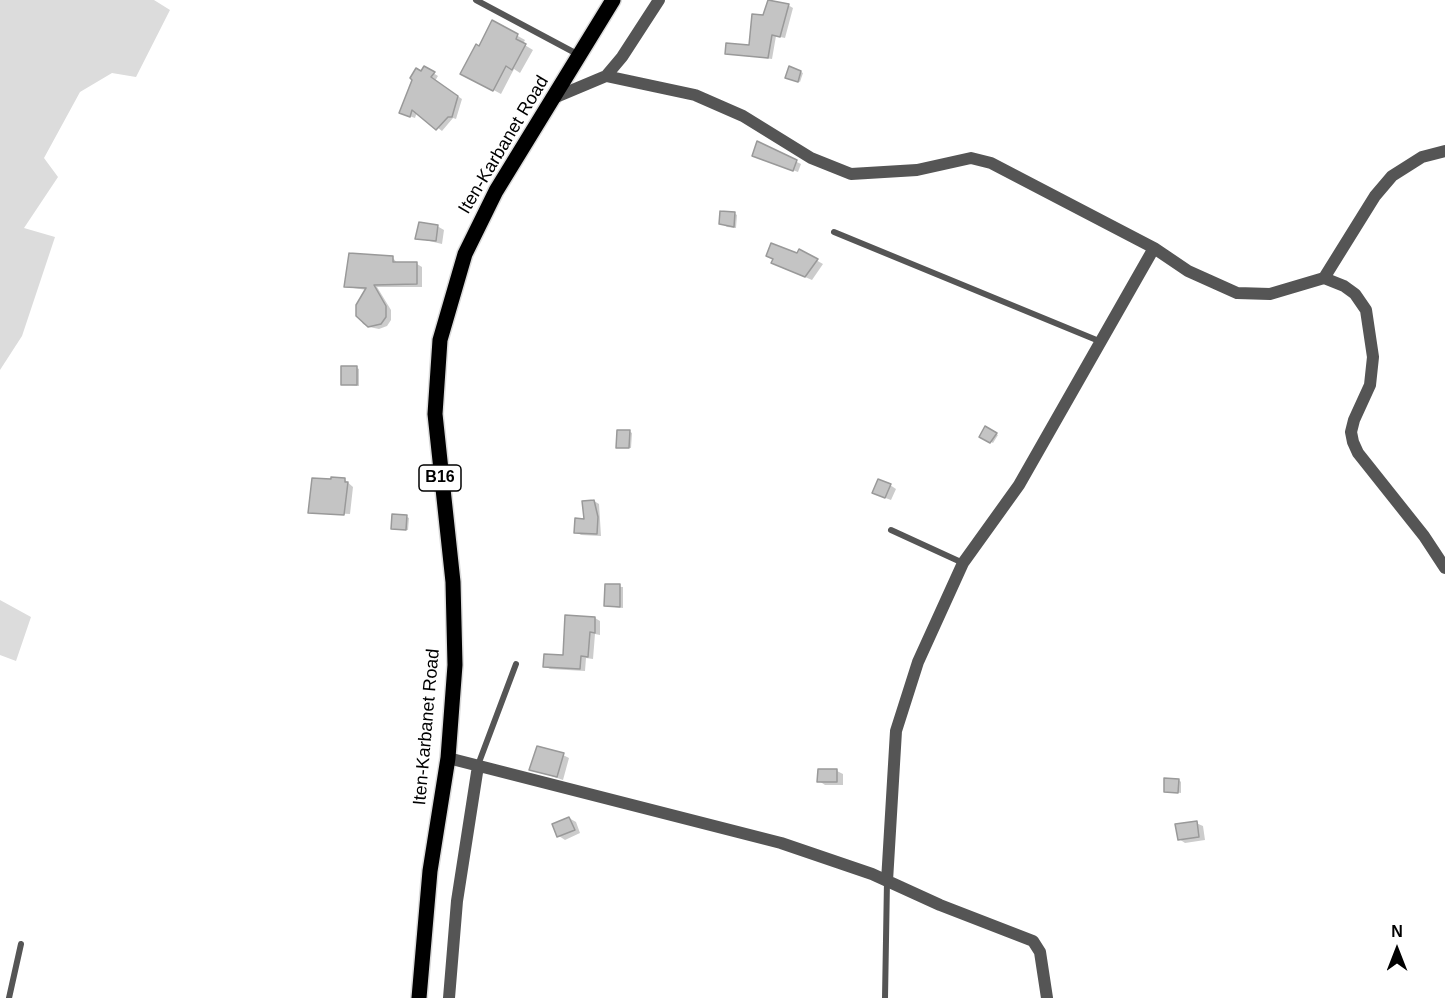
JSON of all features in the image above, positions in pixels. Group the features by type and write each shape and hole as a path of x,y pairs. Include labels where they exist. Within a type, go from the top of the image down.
{"main road":[{"name":"Iten-Karbanet Road","path":"419,998 430,871 448,758 455,665 453,582 435,414 440,340 465,254 496,191 614,0"}],"street":[{"path":"556,97 606,76 622,57 659,0"},
{"path":"606,76 695,95 743,116 811,158 851,174 917,170 971,158 991,163 1154,248 1188,271 1237,293 1270,294 1324,278 1376,196 1392,176 1422,157 1445,151"},
{"path":"887,881 896,731 918,662 963,563 1019,485 1154,248"},
{"path":"1324,278 1350,290 1366,310 1373,357 1370,386 1353,426 1353,442 1358,453 1424,536 1445,568"},
{"path":"448,758 781,843 887,881 940,905 1033,941 1040,952 1047,998"},
{"path":"449,998 457,901 478,766"}],"lane":[{"path":"476,0 580,56"},
{"path":"834,232 1099,342"},
{"path":"891,530 963,563"},
{"path":"478,766 516,664"},
{"path":"885,998 887,881"},
{"path":"9,998 21,944"}],"shaded area":[{"path":"0,0 154,0 170,10 136,77 112,73 80,92 44,158 58,177 24,228 55,237 22,336 0,370"},
{"path":"0,600 31,617 16,661 0,655"}],"building":[{"path":"768,0 789,4 780,37 772,35 768,58 725,54 726,43 749,45 752,14 763,15"},
{"path":"492,20 518,34 516,39 526,44 512,70 506,66 493,91 460,74 476,44 479,46"},
{"path":"424,66 435,72 431,77 458,96 452,117 448,117 436,130 412,110 410,117 399,113 412,80 410,78 416,68 421,71"},
{"path":"789,66 801,71 798,82 785,78"},
{"path":"757,141 797,160 793,171 752,156"},
{"path":"720,211 735,212 734,227 719,224"},
{"path":"419,222 438,225 436,241 415,239"},
{"path":"771,243 797,253 799,249 818,259 805,277 771,263 773,259 766,256"},
{"path":"349,253 393,256 393,262 417,262 417,284 374,285 386,306 386,317 381,324 368,327 356,316 356,305 366,288 344,287"},
{"path":"341,366 357,366 357,385 341,385"},
{"path":"985,426 997,433 990,443 979,437"},
{"path":"617,430 630,430 629,448 616,448"},
{"path":"331,477 345,478 345,482 348,482 344,515 308,513 312,478 331,479"},
{"path":"878,479 891,484 885,498 872,493"},
{"path":"594,500 598,517 597,534 574,533 575,518 584,519 582,501"},
{"path":"392,514 407,515 406,530 391,529"},
{"path":"605,584 620,584 620,607 604,606"},
{"path":"565,615 595,617 595,633 590,632 588,657 581,656 580,669 543,667 544,654 563,655"},
{"path":"537,746 564,753 557,777 529,770"},
{"path":"818,769 837,769 837,782 817,782"},
{"path":"1164,778 1179,779 1178,793 1164,792"},
{"path":"569,817 575,830 557,837 552,824"},
{"path":"1197,821 1199,837 1178,840 1175,824"}]}
